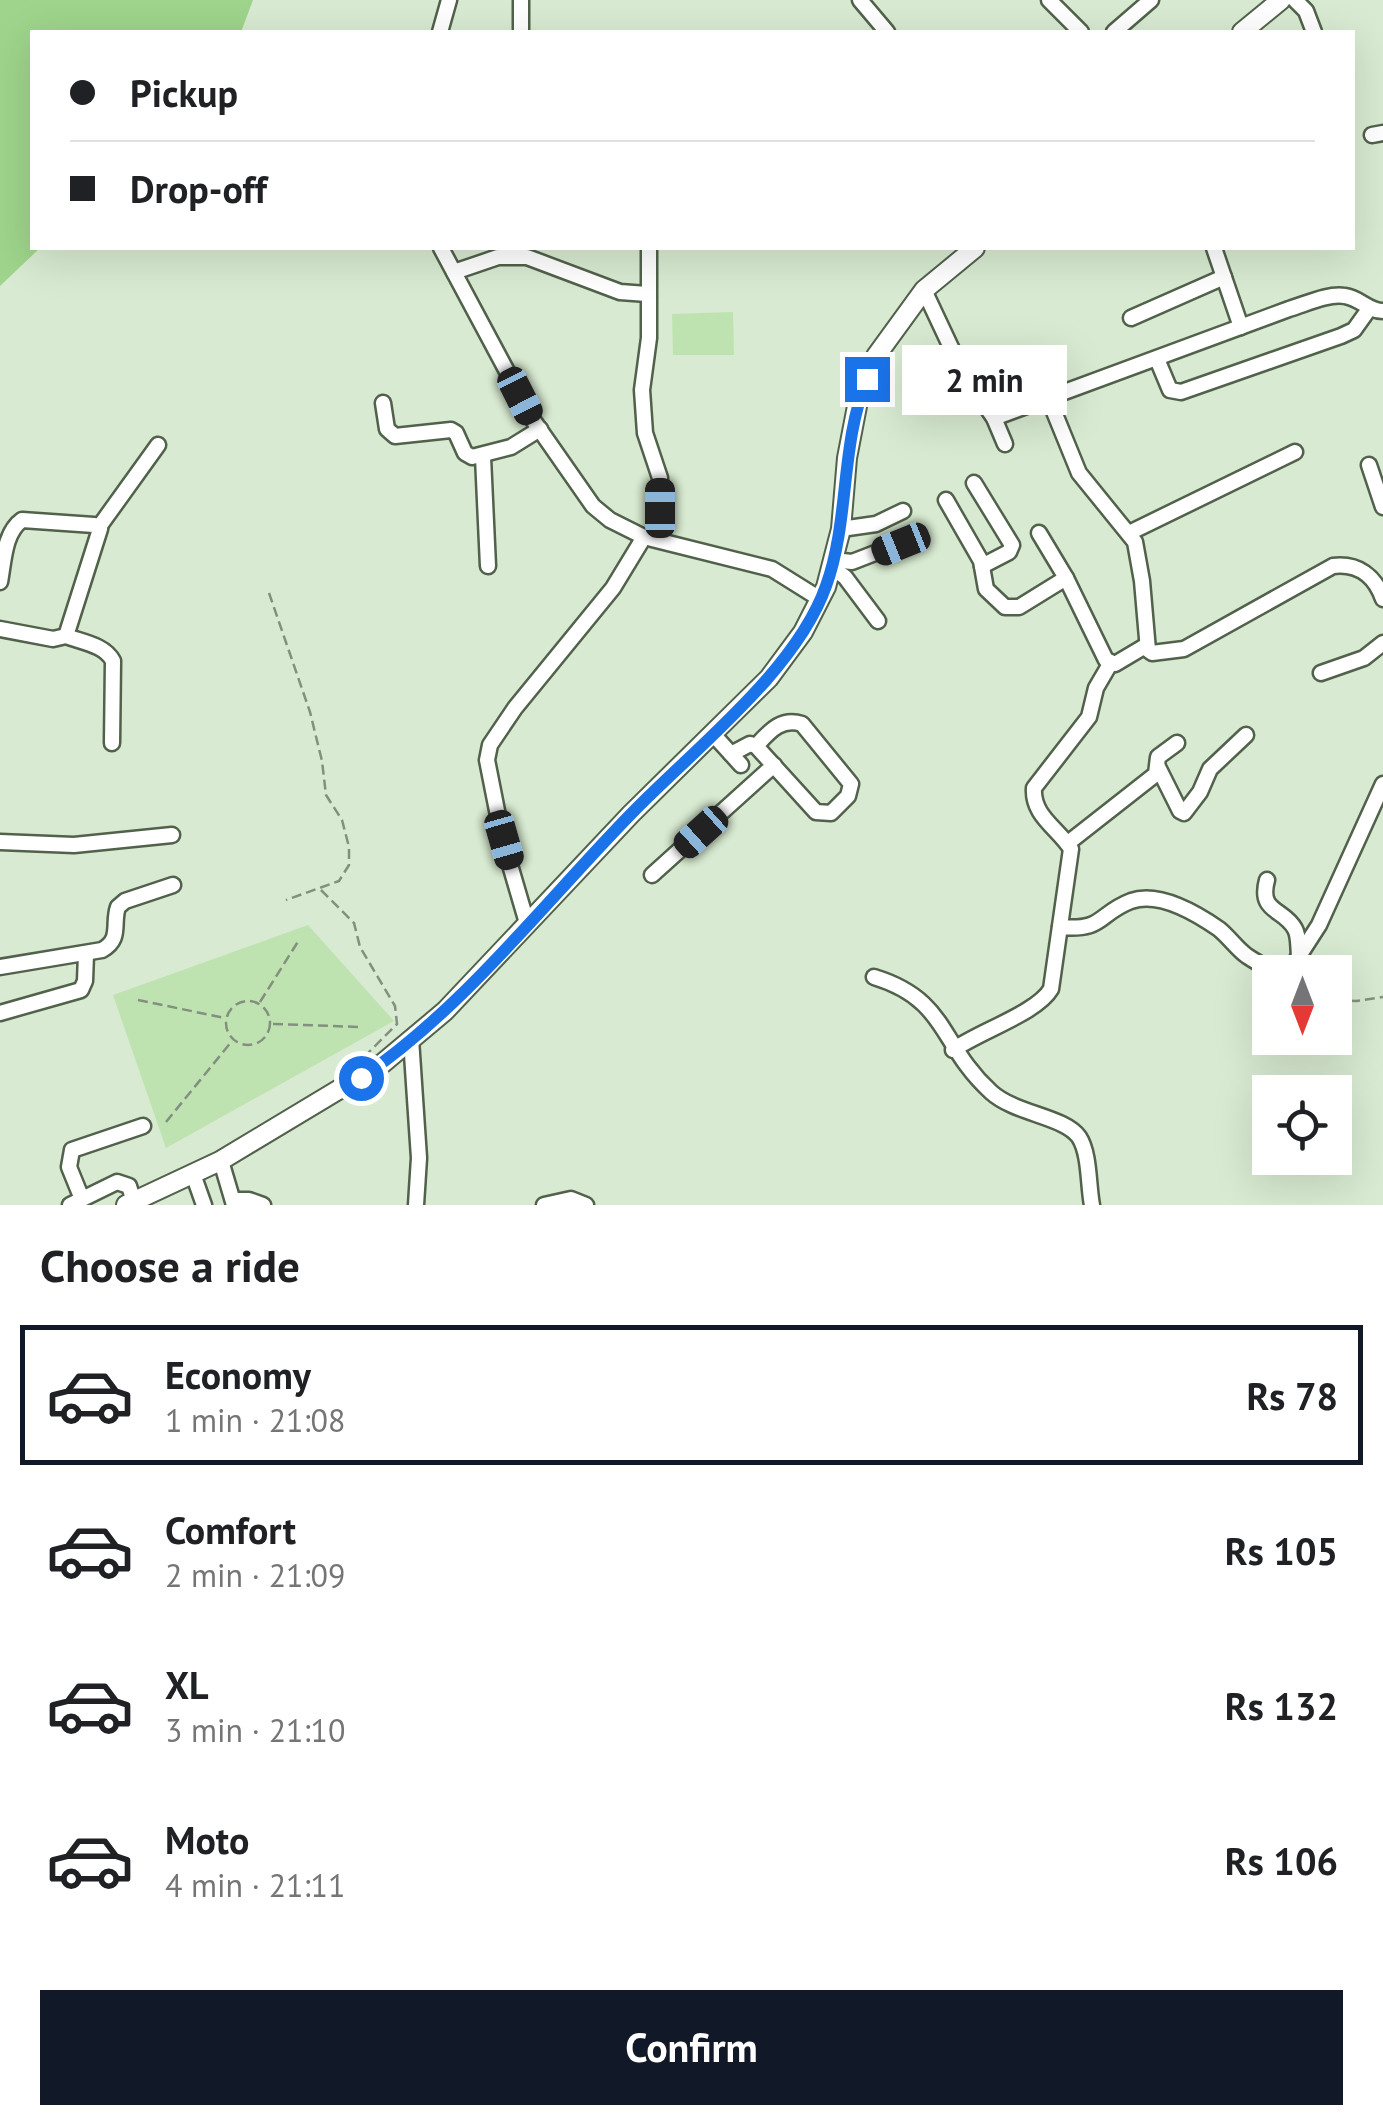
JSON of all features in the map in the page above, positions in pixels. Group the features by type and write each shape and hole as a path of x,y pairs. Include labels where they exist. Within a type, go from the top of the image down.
{"main road":[{"path":"1244,30 1281,0"},
{"path":"130,1203 221,1160 361,1078 411,1040 451,1004 770,678 803,632 832,564 841,529 847,458 858,401 876,356 924,290 973,250"}],"street":[{"path":"441,30 449,0"},
{"path":"521,0 521,30"},
{"path":"860,0 885,30"},
{"path":"1049,0 1079,30"},
{"path":"1116,30 1151,0"},
{"path":"1295,0 1306,11 1313,30"},
{"path":"442,250 540,429 593,506 610,520 644,537 772,569 820,599"},
{"path":"649,250 649,338 642,390 645,433 660,478 662,541"},
{"path":"1215,250 1240,327"},
{"path":"454,272 498,257 527,257 620,292 647,294"},
{"path":"1131,318 1224,278"},
{"path":"924,290 963,373 994,418 1005,444"},
{"path":"994,418 1289,308 1338,296 1376,310 1341,336 1181,392 1170,390 1157,359"},
{"path":"1048,397 1080,473 1128,533 1138,553 1152,653 1184,649 1323,570 1340,565 1361,569 1371,577 1383,600"},
{"path":"383,403 387,429 395,436 451,430 472,458 511,447 540,429"},
{"path":"98,527 158,445"},
{"path":"1128,533 1295,452"},
{"path":"483,457 488,566"},
{"path":"1369,464 1383,507"},
{"path":"974,483 1012,545 1010,552 982,566"},
{"path":"946,500 982,566 986,589 1005,607 1012,608 1066,578"},
{"path":"841,529 876,524 903,511"},
{"path":"0,582 8,539 22,520 98,527"},
{"path":"66,636 100,532 98,527"},
{"path":"1039,533 1110,664"},
{"path":"528,923 504,840 487,760 490,745 515,708 613,588 644,537"},
{"path":"832,564 852,562 901,544"},
{"path":"832,564 878,620"},
{"path":"0,629 52,639 66,636 109,654 112,743"},
{"path":"953,1050 978,1033 1039,1006 1051,988 1071,858 1068,843 1034,803 1034,788 1090,717 1096,688 1110,664 1148,644"},
{"path":"1321,672 1364,658 1383,644"},
{"path":"712,733 736,759 750,744 756,746 816,812 824,814 842,804 851,788 802,724 795,721 776,726 756,746"},
{"path":"1158,768 1184,813 1200,792 1210,769 1246,736"},
{"path":"1068,843 1156,774 1162,753 1177,744"},
{"path":"652,876 774,765"},
{"path":"1300,955 1319,925 1383,784"},
{"path":"0,842 74,845 172,835"},
{"path":"1267,880 1267,902 1295,928 1299,955"},
{"path":"0,967 102,950 114,942 116,910 125,901 173,885"},
{"path":"1060,927 1090,928 1119,906 1140,898 1158,900 1206,920 1252,959"},
{"path":"0,1013 81,990 86,954"},
{"path":"874,978 898,984 930,1008 953,1050 1005,1104 1061,1124 1078,1136 1092,1205"},
{"path":"411,1040 419,1158 416,1205"},
{"path":"130,1203 129,1186 123,1182 76,1202 69,1166 72,1150 144,1126"},
{"path":"221,1160 234,1202 249,1200 263,1205"},
{"path":"193,1174 204,1205"},
{"path":"544,1205 571,1198 586,1205"}],"path":[{"path":"269,593 310,712 326,795 342,820 349,865 345,876 286,900"},
{"path":"318,888 354,923 360,948 398,1012 397,1024 362,1059 361,1078"},
{"path":"259,1004 300,940"},
{"path":"1352,1002 1383,998"},
{"path":"138,1000 226,1018"},
{"path":"242,1001 267,1010 271,1024 267,1036 257,1044 244,1045 233,1040 226,1030 226,1018 230,1009 242,1001"},
{"path":"271,1024 361,1028"},
{"path":"166,1122 233,1040"}],"shaded area":[{"path":"0,0 253,0 242,30 30,30 30,250 38,250 0,286"},
{"path":"733,312 734,355 673,355 672,314"},
{"path":"308,925 394,1021 166,1148 113,995"}],"route":[{"path":"361,1078 445,1010 630,814 770,678 803,632 826,587 841,529 847,458 858,401 867,379"}]}
